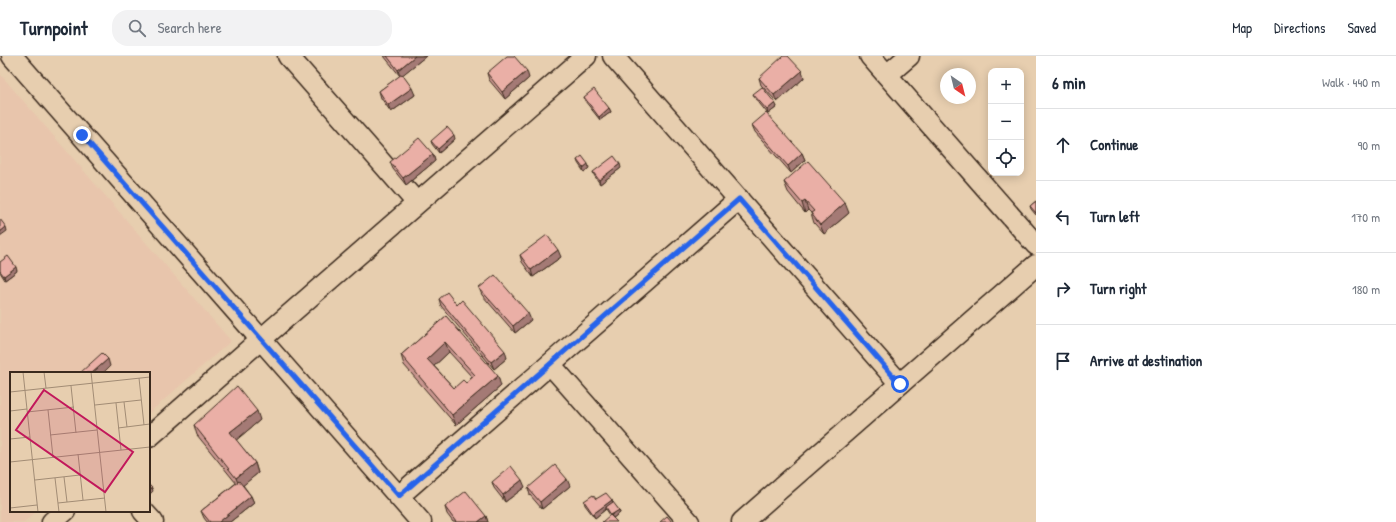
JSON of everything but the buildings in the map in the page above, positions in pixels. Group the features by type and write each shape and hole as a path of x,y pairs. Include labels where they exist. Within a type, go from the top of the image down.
{"street":[{"path":"12,56 422,522"},
{"path":"288,56 417,203"},
{"path":"150,436 586,56"},
{"path":"613,56 900,384"},
{"path":"870,56 1036,245"},
{"path":"887,75 909,56"},
{"path":"399,496 739,199"},
{"path":"742,522 1036,265"},
{"path":"550,364 689,522"},
{"path":"52,522 64,512"},
{"path":"144,512 153,522"}],"shaded area":[{"path":"0,74 231,341 150,412 150,372 10,372 10,512 36,512 24,522 0,522"}],"route":[{"path":"82,135 399,496 739,199 900,384"}]}
